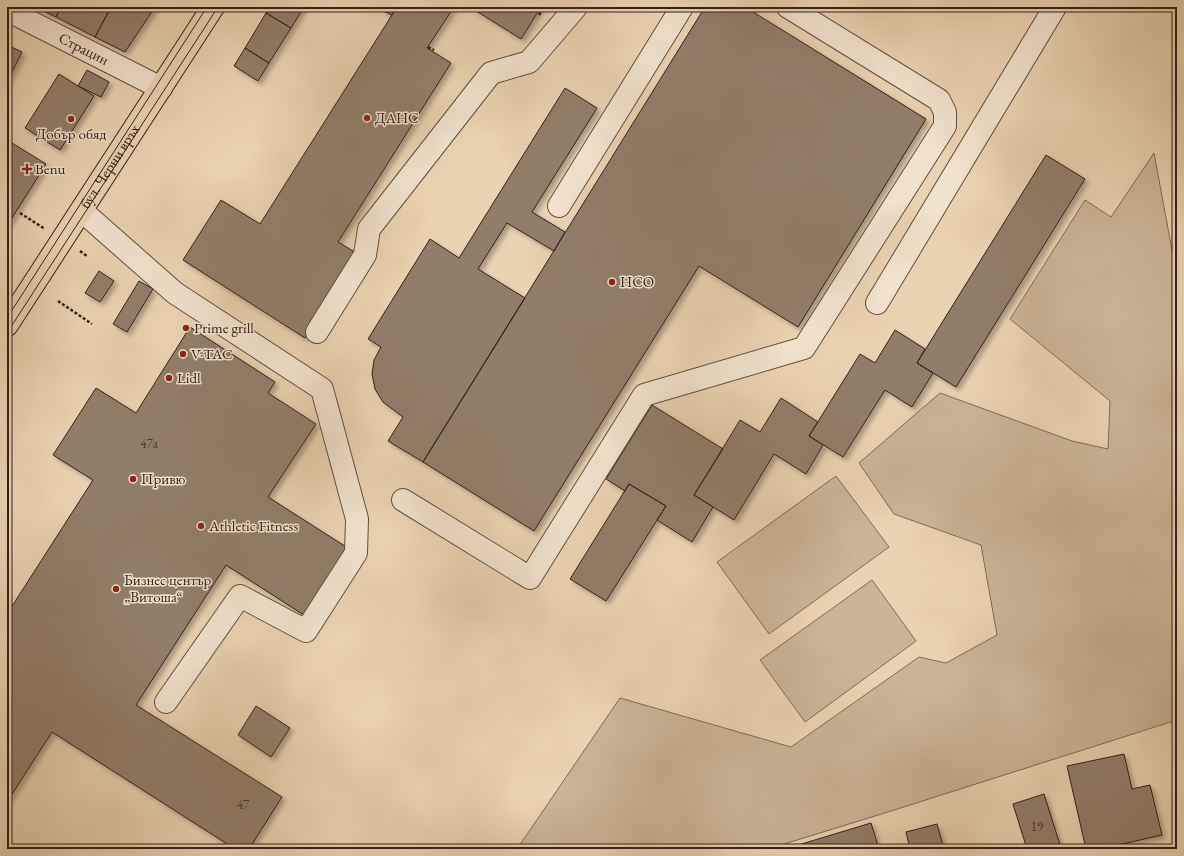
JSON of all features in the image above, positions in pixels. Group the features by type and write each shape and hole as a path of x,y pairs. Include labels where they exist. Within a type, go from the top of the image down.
{"main road":[{"name":"бул. Черни връх","path":"7,325 213,7"}],"street":[{"path":"317,332 365,255 369,230 491,73 529,62 576,7"},
{"path":"559,206 682,7"},
{"path":"403,500 530,578 644,395 804,348 945,126 945,112 940,100 788,7"},
{"path":"877,303 1055,7"},
{"name":"Страцин","path":"7,10 161,88"},
{"path":"82,211 175,293 322,389 356,519 356,553 306,631 240,596 166,702"}],"path":[{"path":"541,11 544,7"},
{"path":"428,47 434,50"},
{"path":"20,213 47,230"},
{"path":"80,251 87,256"},
{"path":"58,301 92,324"}],"shaded area":[{"path":"1154,153 1177,277 1177,720 768,849 517,849 620,698 791,747 919,657 946,663 997,635 981,545 894,514 859,463 940,393 1072,441 1108,449 1110,401 1010,319 1085,200 1111,217"},
{"path":"836,476 889,547 769,634 717,562"},
{"path":"872,580 916,641 805,722 760,660"}],"building":[{"path":"35,7 61,7 56,17"},
{"path":"61,7 111,7 95,37 56,17"},
{"path":"111,7 155,7 125,52 95,37"},
{"path":"270,7 304,7 291,28 266,13"},
{"path":"386,7 397,7 392,15 383,11"},
{"path":"397,7 454,7 427,48 451,63 338,242 358,254 305,338 183,260 221,200 260,224"},
{"path":"470,7 541,7 521,39"},
{"name":"НСО","path":"705,7 745,7 926,119 798,327 699,266 534,531 423,462"},
{"path":"266,13 291,28 269,63 245,48"},
{"path":"7,45 22,52 7,82"},
{"path":"245,48 269,63 258,81 234,66"},
{"path":"87,70 109,82 101,97 78,86"},
{"path":"59,74 94,96 60,150 25,128"},
{"path":"565,88 597,108 532,212 565,232 554,251 507,223 478,269 525,298 423,462 388,441 403,417 383,402 375,389 372,374 374,360 381,347 368,339 430,239 459,258"},
{"path":"7,140 46,164 7,226"},
{"path":"1046,155 1085,179 956,387 917,363"},
{"path":"99,271 114,281 100,302 85,293"},
{"path":"139,281 153,289 127,332 113,324"},
{"name":"Бизнес център „Витоша“","path":"190,327 275,382 268,393 316,424 268,497 351,550 307,617 226,565 136,705 282,797 249,849 235,849 52,732 7,802 7,614 93,480 53,455 96,388 136,413"},
{"path":"895,330 925,349 917,363 933,373 912,407 885,390 843,457 809,436 860,354 875,363"},
{"path":"781,398 818,422 809,436 823,445 806,474 774,454 734,520 694,495 740,420 760,432"},
{"path":"652,405 723,449 694,495 713,507 692,542 657,520 666,506 629,484 625,491 606,479"},
{"path":"629,484 666,506 606,601 570,579"},
{"path":"256,706 290,728 271,757 238,735"},
{"path":"1124,754 1132,789 1150,785 1162,835 1100,849 1086,849 1067,766"},
{"path":"1044,794 1061,848 1027,849 1013,804"},
{"path":"871,823 879,849 785,849"},
{"path":"937,824 944,849 910,849 906,832"}],"tram line":[{"path":"7,318 207,7"},
{"path":"7,333 218,7"}],"place":[{"name":"ДАНС","path":"367,118"},
{"name":"Добър обяд","path":"71,119"},
{"name":"Benu","path":"27,169"},
{"name":"НСО","path":"612,282"},
{"name":"Prime grill","path":"186,328"},
{"name":"V-TAC","path":"183,354"},
{"name":"Lidl","path":"169,378"},
{"name":"Привю","path":"133,479"},
{"name":"Athletic Fitness","path":"201,526"},
{"name":"Бизнес център „Витоша“","path":"116,589"}]}
